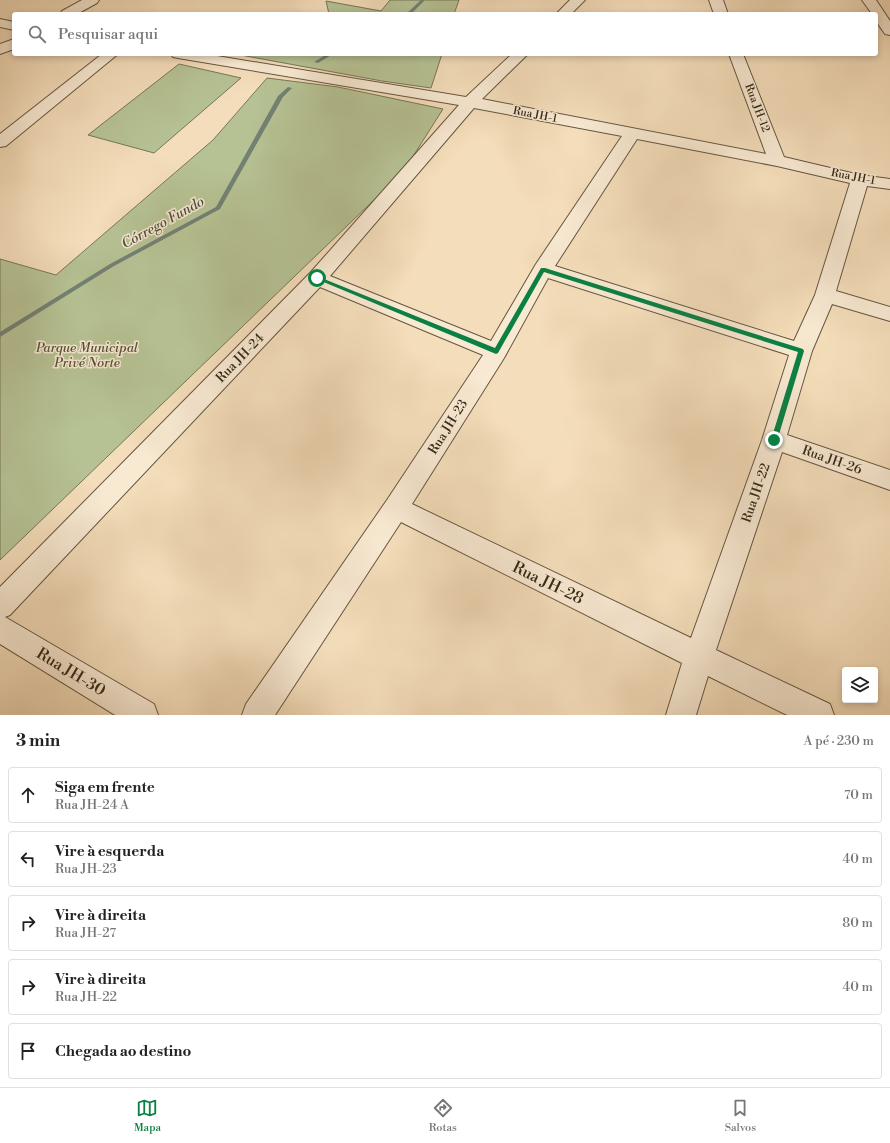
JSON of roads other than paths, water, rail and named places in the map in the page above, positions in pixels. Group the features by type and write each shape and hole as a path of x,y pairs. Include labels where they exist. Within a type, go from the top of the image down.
{"street":[{"path":"71,12 92,0"},
{"path":"565,12 578,0"},
{"path":"716,0 720,12"},
{"path":"869,0 877,12"},
{"path":"878,13 890,31"},
{"path":"0,23 12,26"},
{"path":"0,50 12,44"},
{"path":"0,142 108,56"},
{"name":"Rua JH-1","path":"190,56 470,102 777,162 860,180 890,184"},
{"name":"Rua JH-24","path":"0,606 317,278 470,102 519,56"},
{"name":"Rua JH-12","path":"737,56 777,162"},
{"name":"Rua JH-23","path":"257,715 396,508 496,352 543,270 632,134"},
{"name":"Rua JH-22","path":"681,715 699,657 774,440 801,351 825,295 860,180"},
{"path":"543,270 801,351"},
{"path":"317,278 496,352"},
{"path":"825,295 890,314"},
{"name":"Rua JH-26","path":"774,440 890,480"},
{"name":"Rua JH-28","path":"396,508 819,715"},
{"name":"Rua JH-30","path":"0,628 142,715"}],"waterway":[{"name":"Córrego Fundo","path":"410,12 423,0"},
{"name":"Córrego Fundo","path":"316,62 327,56"},
{"name":"Córrego Fundo","path":"0,335 112,265 218,208 281,96 290,88"}],"park label":[{"name":"Parque Municipal Privé Norte","path":"87,356"}]}
